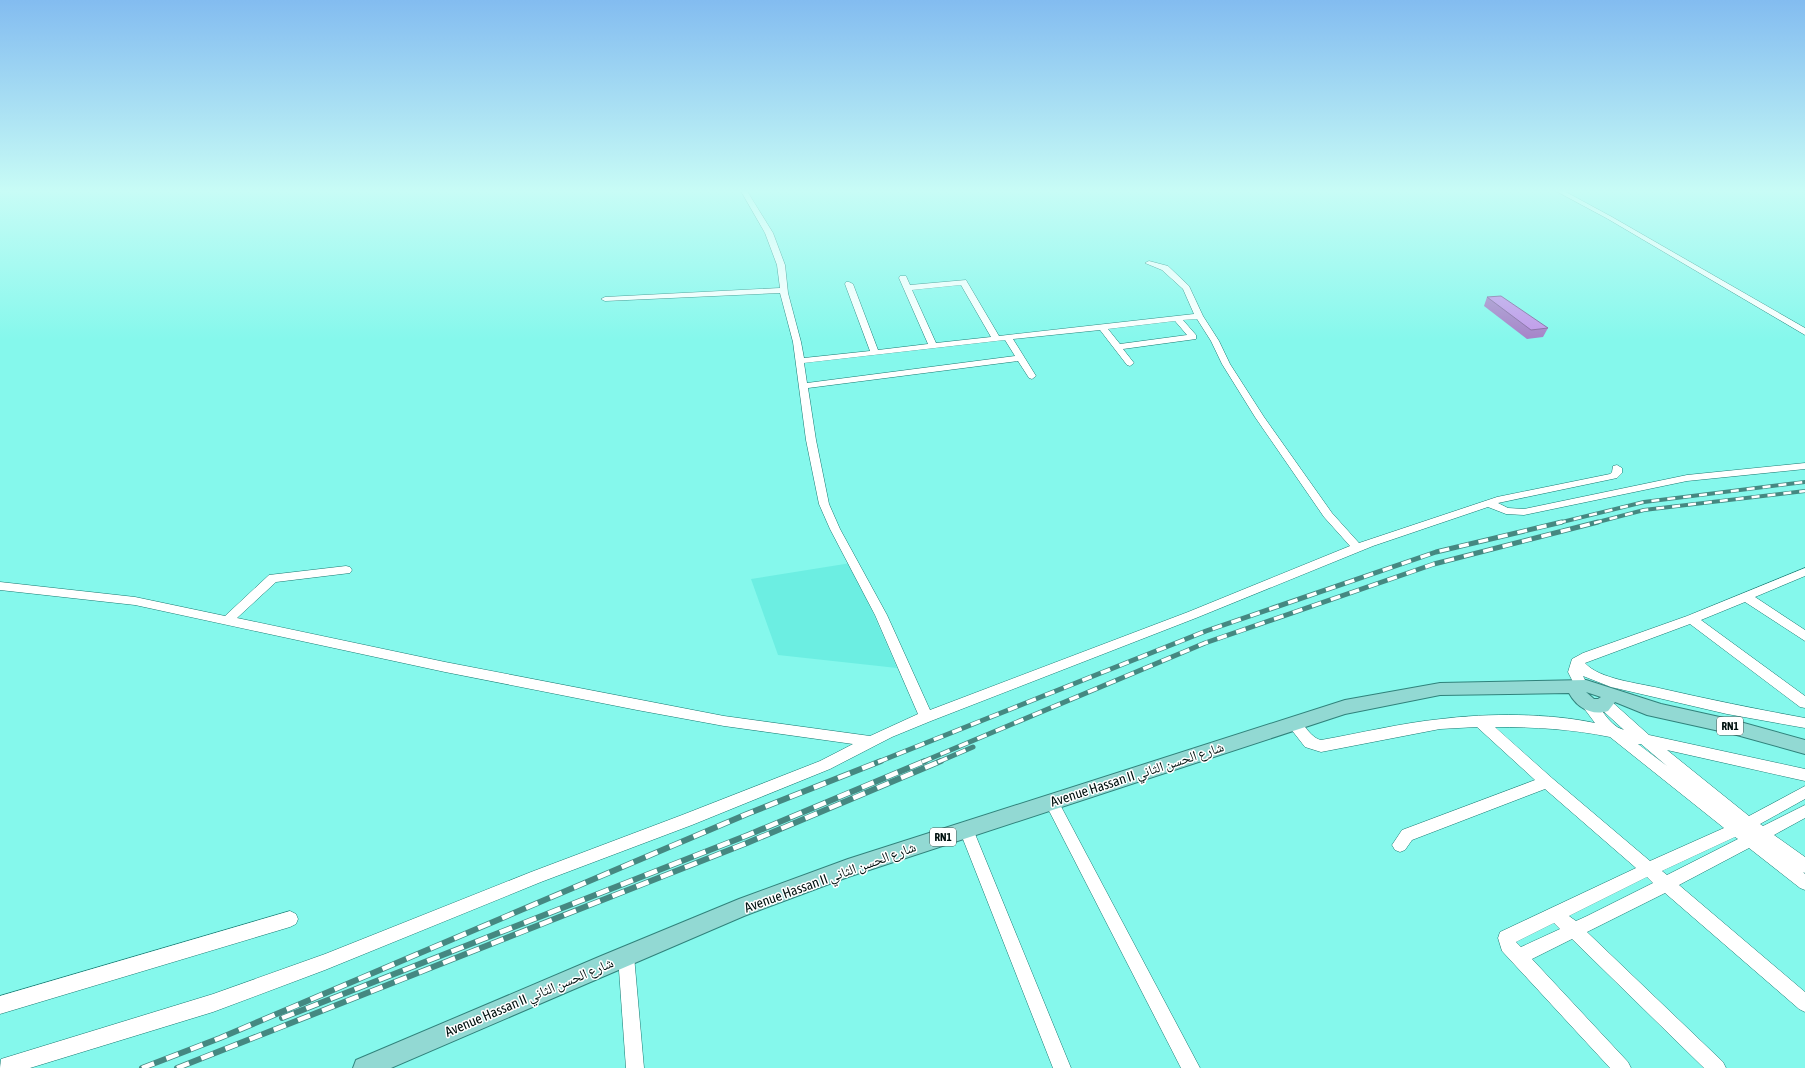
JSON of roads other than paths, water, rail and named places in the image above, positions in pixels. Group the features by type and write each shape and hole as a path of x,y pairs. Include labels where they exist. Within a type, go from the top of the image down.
{"main road":[{"name":"Avenue Hassan II شارع الحسن الثاني","path":"364,1068 626,956 740,909 848,868 1345,707 1440,688 1519,686 1545,688 1582,693 1598,706 1605,699 1733,727 1805,747"}],"street":[{"path":"772,241 781,265 784,290 800,361 815,462 824,504 829,517 881,615 926,717"},
{"path":"1648,241 1779,320 1805,332"},
{"path":"1149,263 1165,268 1186,288 1199,316 1215,341 1226,364 1302,480 1328,515 1358,548"},
{"path":"903,278 933,346"},
{"path":"907,288 963,282 997,339"},
{"path":"849,284 875,353"},
{"path":"605,299 784,290"},
{"path":"800,361 1199,316"},
{"path":"1118,347 1194,337 1176,319"},
{"path":"1102,327 1130,363"},
{"path":"1008,338 1032,376"},
{"path":"804,386 1021,358"},
{"path":"1488,503 1506,511 1524,512 1687,478 1805,466"},
{"path":"1,1068 213,1003 325,962 445,915 536,877 680,823 818,767 869,741 926,717 1192,615 1358,548 1443,517 1488,503 1613,476 1617,473 1617,468"},
{"path":"227,621 273,578 346,570"},
{"path":"1576,662 1587,656 1691,619 1805,572"},
{"path":"0,586 136,601 637,706 724,721 869,741"},
{"path":"1745,596 1805,636"},
{"path":"1691,619 1805,703"},
{"path":"1576,662 1574,672 1582,693 1602,722 1613,732 1741,826 1805,883"},
{"path":"1576,662 1585,672 1611,682 1727,709 1805,723"},
{"path":"1605,699 1645,740 1741,826"},
{"path":"1480,721 1547,782 1805,1003"},
{"path":"1294,724 1310,743 1321,746 1440,724 1480,721 1549,722 1613,732 1805,775"},
{"path":"1400,845 1407,835 1547,782"},
{"path":"1622,1068 1520,956 1508,945 1506,938 1741,826 1805,792"},
{"path":"1051,801 1191,1068"},
{"path":"1520,956 1575,931 1667,885 1805,811"},
{"path":"966,829 1062,1068"},
{"path":"1756,838 1805,866"},
{"path":"1555,914 1575,931 1717,1068"},
{"path":"0,1005 290,919"},
{"path":"626,956 635,1068"}],"railway":[{"path":"1558,523 1644,502 1805,482"},
{"path":"1594,523 1644,510 1805,491"},
{"path":"878,762 1206,631 1436,552 1562,522"},
{"path":"922,762 1205,643 1434,564 1598,522"},
{"path":"938,762 973,747"},
{"path":"142,1068 220,1038 747,814 881,761"},
{"path":"282,1018 748,835 925,761"},
{"path":"177,1068 747,843 941,761"}]}
